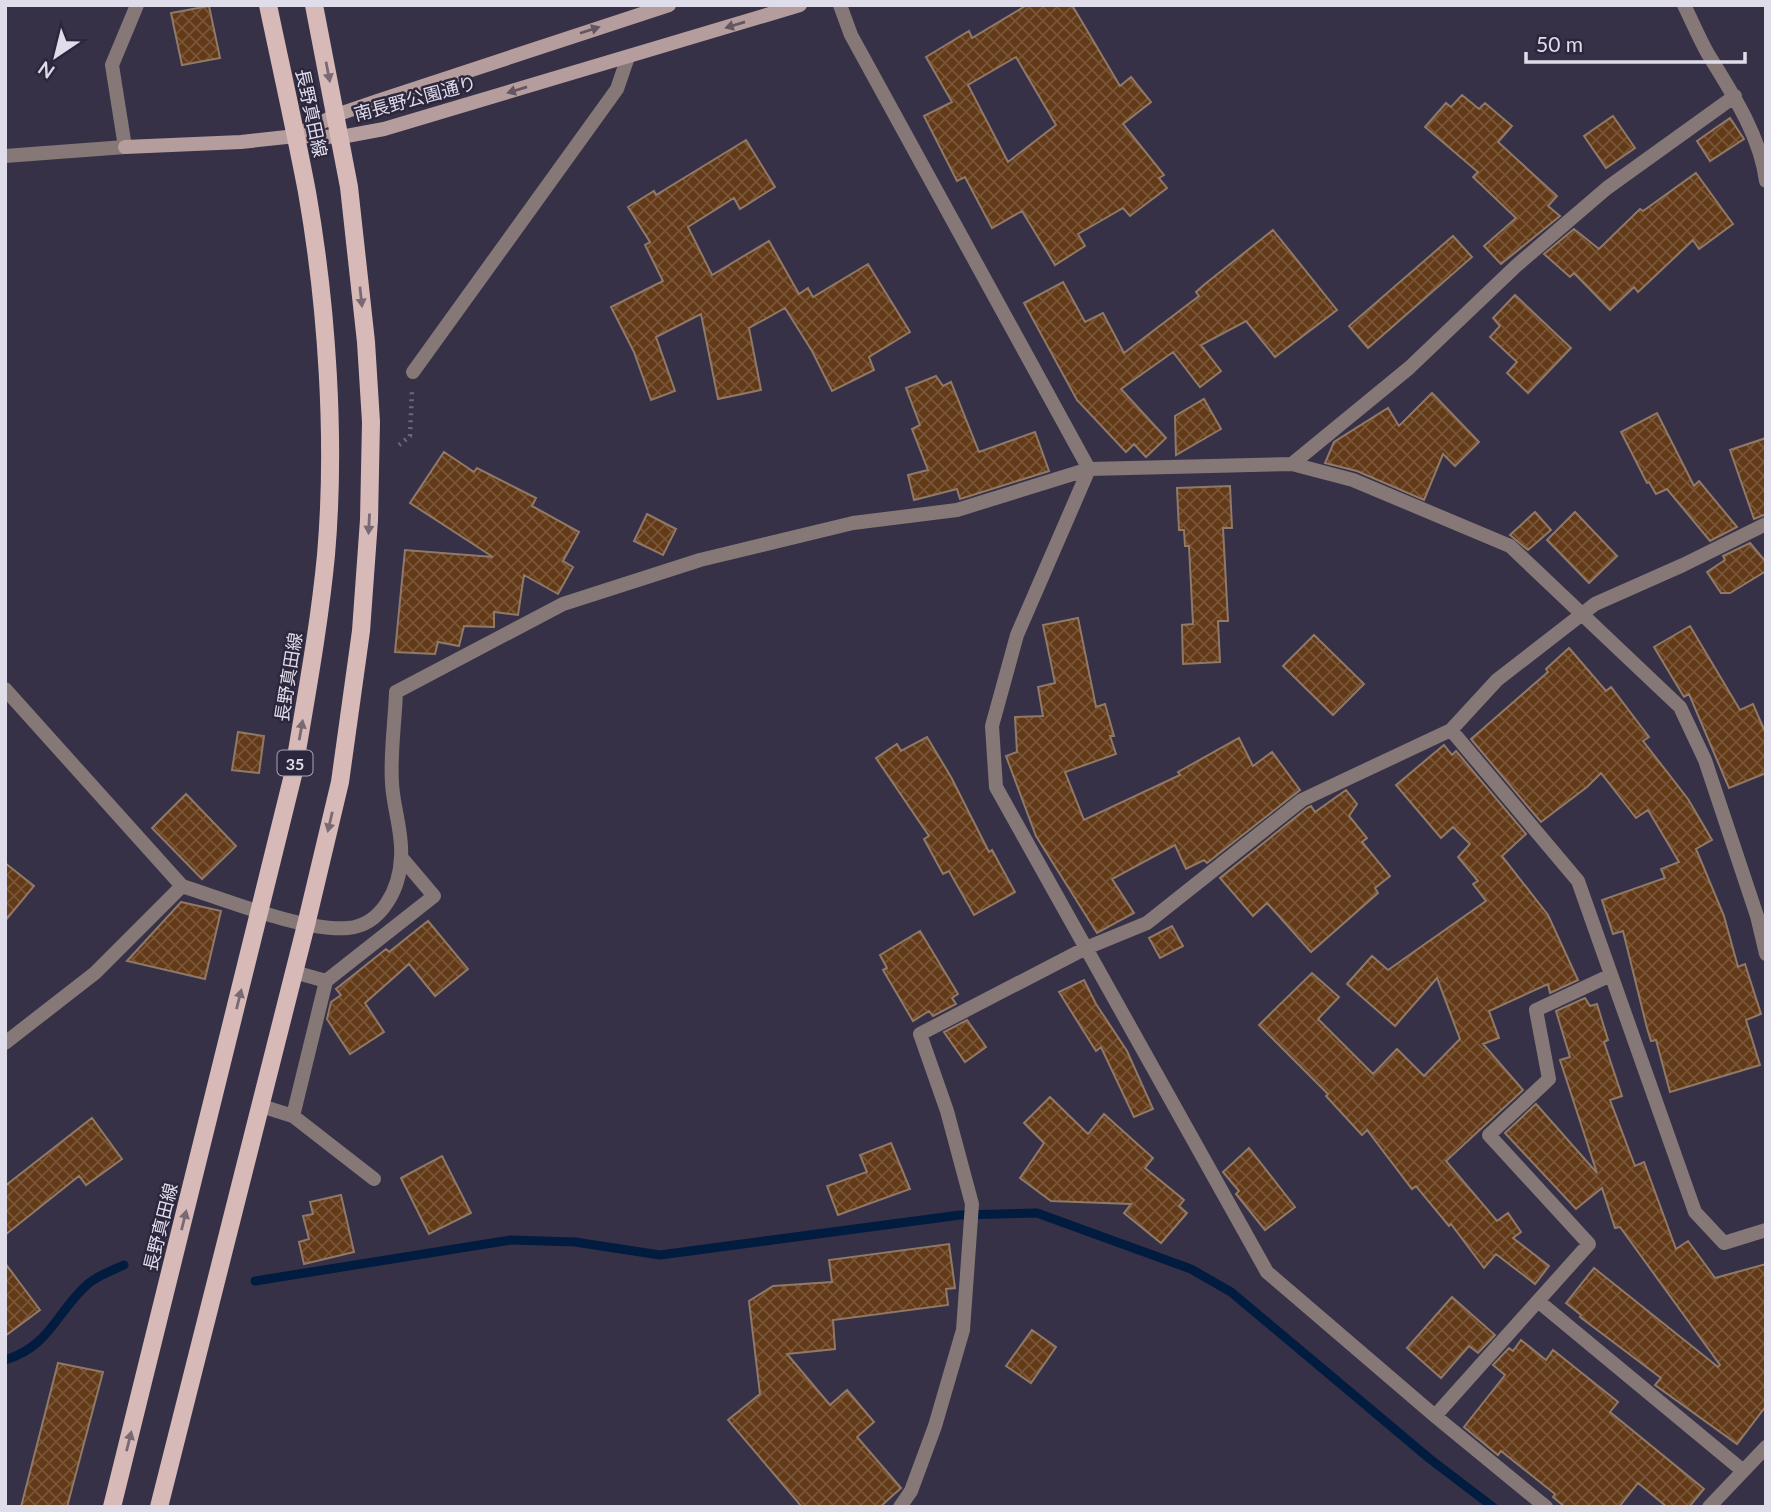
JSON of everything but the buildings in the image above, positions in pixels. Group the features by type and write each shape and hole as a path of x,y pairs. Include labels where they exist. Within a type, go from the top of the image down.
{"main road":[{"name":"長野真田線","path":"112,1507 293,775 313,658 326,554 329,447 326,339 307,194 268,5"},
{"name":"長野真田線","path":"159,1507 340,782 361,631 369,520 371,422 366,342 349,187 314,5"}],"street":[{"path":"125,146 112,65 137,5"},
{"name":"南長野公園通り","path":"296,136 336,115 669,5"},
{"name":"南長野公園通り","path":"296,136 341,137 384,129 800,5"},
{"path":"840,5 851,35 1089,469"},
{"path":"1684,5 1706,51 1735,96 1766,181"},
{"path":"413,372 618,89 628,57"},
{"path":"1292,464 1409,368 1516,266 1607,188 1735,96"},
{"path":"5,156 125,146 241,142 296,136"},
{"path":"5,690 182,887 306,925 348,928 367,923 387,905 401,857 391,782 396,692 563,604 700,561 853,523 957,510 1089,469 1292,464 1353,480 1510,546 1680,706 1705,760 1757,916 1766,954"},
{"path":"1089,469 1017,635 992,726 996,787 1267,1272 1546,1507"},
{"path":"900,1507 911,1491 963,1330 972,1203 947,1111 919,1034 1086,948 1147,923 1302,800 1451,730 1497,680 1595,604 1766,524"},
{"path":"1451,730 1578,881 1695,1212 1724,1243 1766,1230"},
{"path":"293,1116 326,981 434,896 401,857"},
{"path":"5,1044 95,973 182,887"},
{"path":"376,916 388,932"},
{"path":"294,972 326,981"},
{"path":"1435,1416 1589,1244 1489,1135 1549,1079 1536,1010 1611,975"},
{"path":"261,1107 293,1116 374,1179"},
{"path":"1538,1301 1742,1470"},
{"path":"1709,1507 1766,1447"},
{"path":"911,1491 918,1507"}],"path":[{"path":"399,445 410,436 413,372"}],"waterway":[{"path":"255,1281 511,1240 575,1242 660,1255 960,1215 1037,1213 1191,1269 1231,1292 1430,1459 1493,1507"},
{"path":"5,1360 21,1354 43,1337 89,1283 124,1265"}]}
